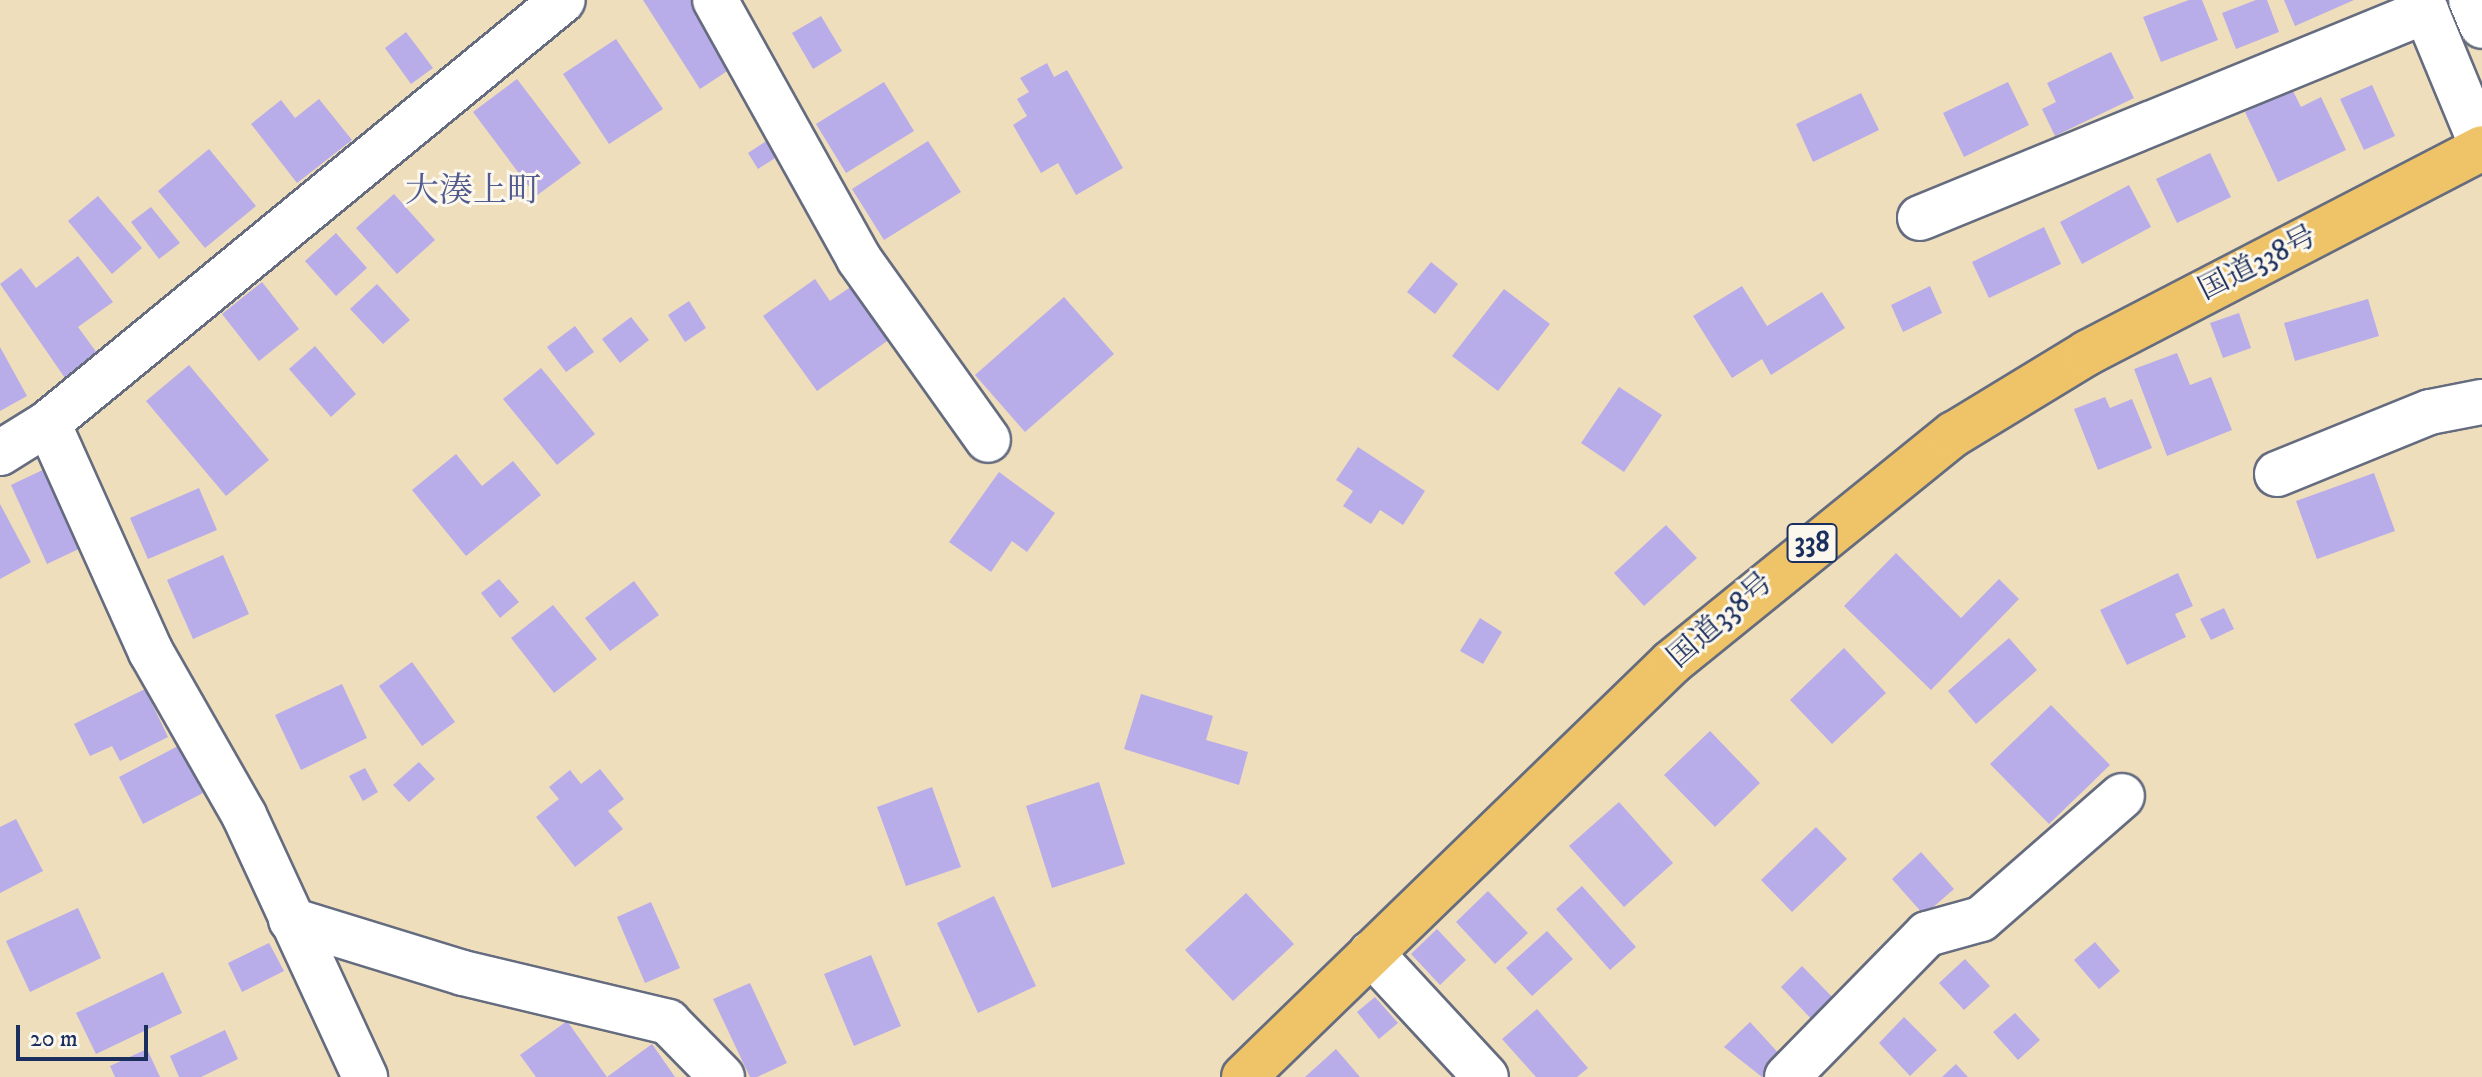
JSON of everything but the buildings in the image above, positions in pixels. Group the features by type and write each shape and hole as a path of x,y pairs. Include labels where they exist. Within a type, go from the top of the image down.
{"highway":[{"name":"国道338号","path":"1244,1077 1672,662 1954,434 2087,353 2482,147"}],"street":[{"path":"0,453 48,423 563,0"},
{"path":"715,0 859,259 988,440"},
{"path":"2471,0 2482,26"},
{"path":"1920,218 2426,11 2482,147"},
{"path":"2277,474 2430,412 2482,402"},
{"path":"48,423 151,652 244,815 365,1077"},
{"path":"1787,1077 1927,934 1981,919 2122,796"},
{"path":"291,920 463,973 668,1022 722,1077"},
{"path":"1371,953 1486,1077"}],"district":[{"name":"大湊上町","path":"473,192"}]}
